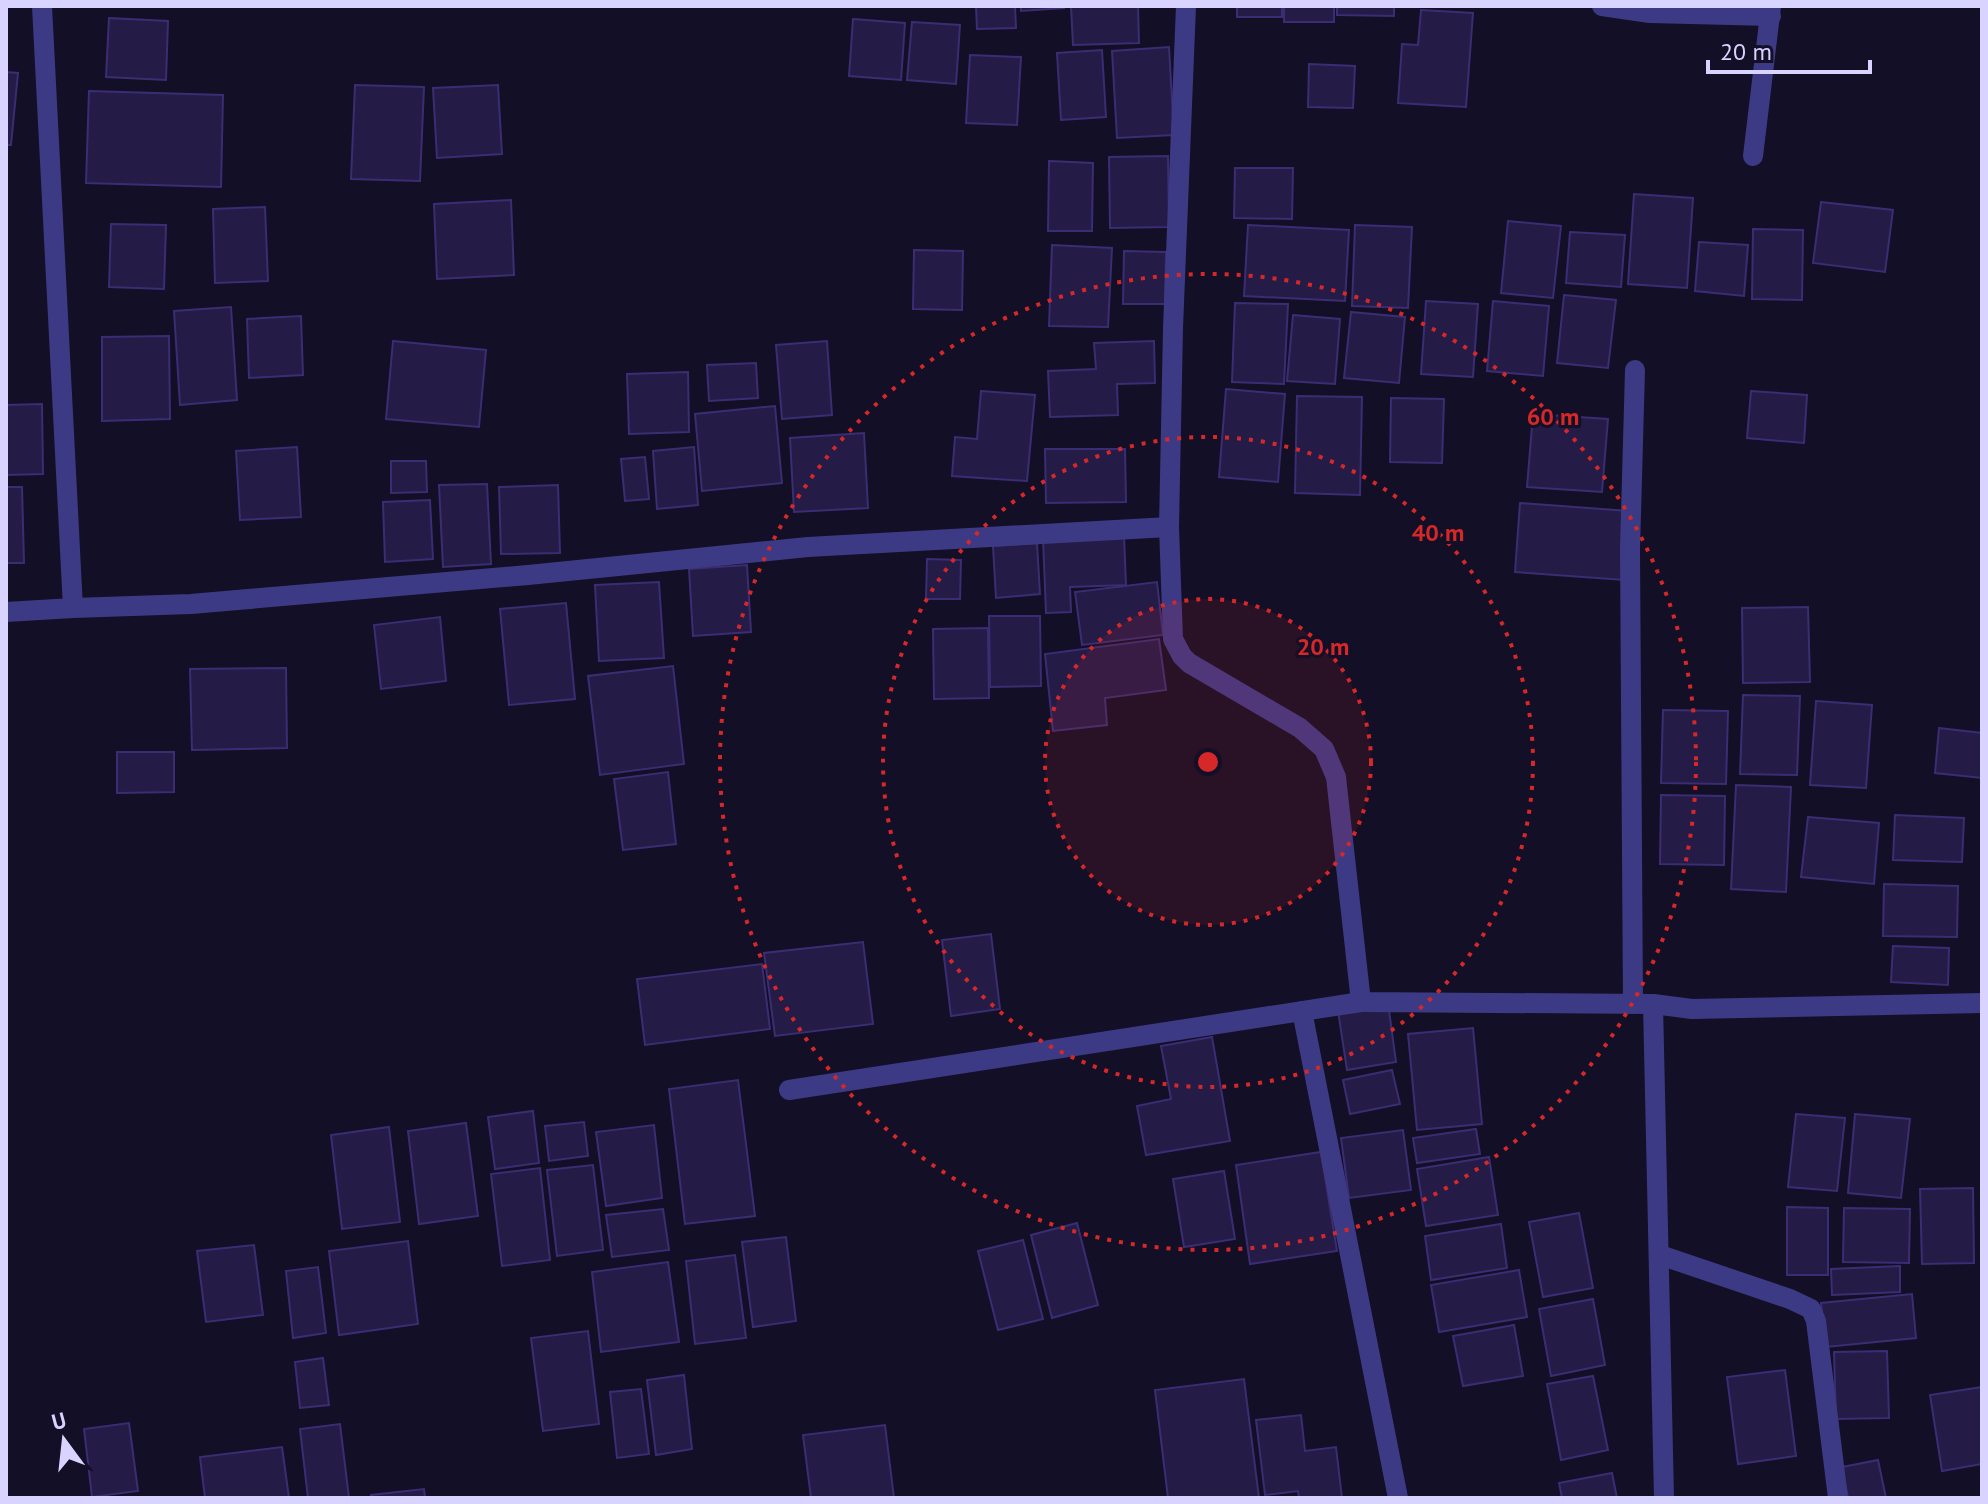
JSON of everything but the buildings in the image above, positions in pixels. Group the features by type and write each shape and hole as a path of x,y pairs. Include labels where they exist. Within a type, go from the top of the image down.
{"street":[{"path":"42,6 73,608"},
{"path":"1186,6 1173,328 1169,527 1173,639 1189,663 1300,728 1324,749 1331,761 1336,777 1361,1002"},
{"path":"1602,6 1650,13 1771,11 1753,156"},
{"path":"1635,370 1630,549 1643,1004 1660,1255 1664,1498"},
{"path":"6,612 206,603 808,547 1169,527"},
{"path":"789,1090 1361,1002 1643,1004 1692,1009 1982,1003"},
{"path":"1302,1011 1398,1498"},
{"path":"1660,1255 1811,1309 1816,1321 1838,1498"}]}
